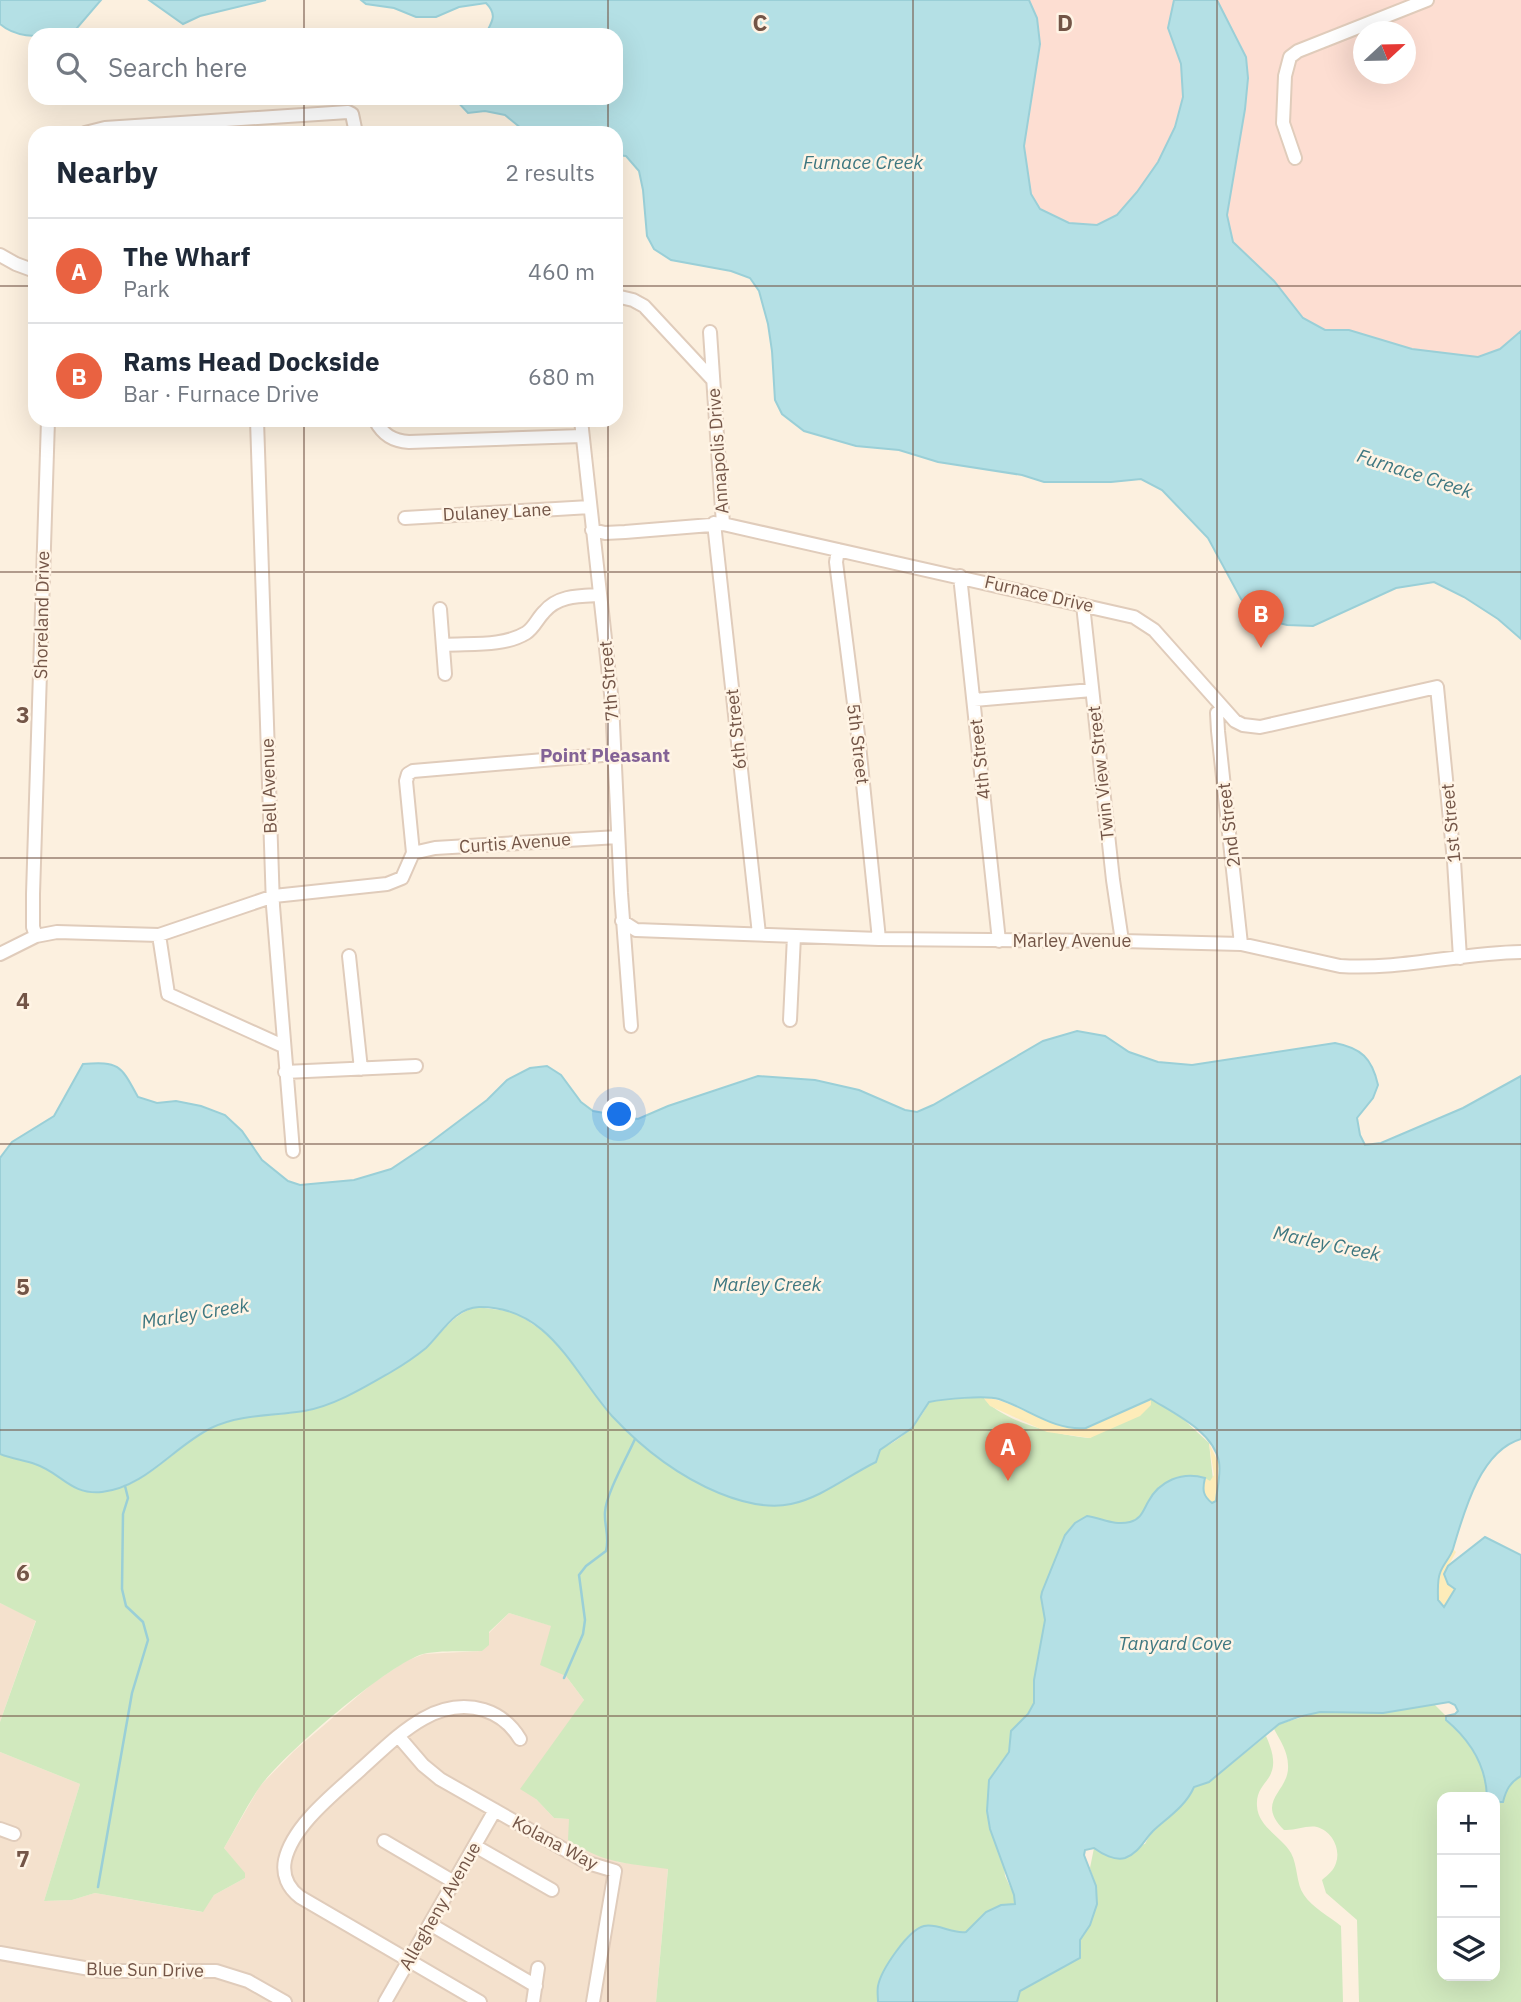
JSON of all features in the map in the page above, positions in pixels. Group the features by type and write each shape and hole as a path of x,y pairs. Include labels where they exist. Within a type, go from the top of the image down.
{"street":[{"path":"1295,158 1283,122 1285,76 1290,57 1298,51 1427,0"},
{"path":"246,126 348,112 352,114 355,126"},
{"path":"0,255 28,268"},
{"name":"Annapolis Drive","path":"623,298 644,306 712,379"},
{"name":"Annapolis Drive","path":"709,332 719,524"},
{"name":"Shoreland Drive","path":"36,936 33,927 33,894 48,427"},
{"name":"Bell Avenue","path":"257,427 274,896 283,1046 293,1151"},
{"path":"379,427 383,433 400,442 582,436"},
{"name":"7th Street","path":"581,427 612,703 622,921 631,1026"},
{"name":"Dulaney Lane","path":"405,518 590,507"},
{"name":"Furnace Drive","path":"593,530 605,533 719,524 1134,617 1154,630 1223,710 1243,725 1260,727 1433,687 1439,689"},
{"name":"6th Street","path":"719,524 759,934"},
{"name":"5th Street","path":"838,550 836,562 858,735 879,939"},
{"name":"4th Street","path":"960,576 999,942"},
{"path":"444,645 513,639 526,633 544,611 563,599 600,595"},
{"name":"Twin View Street","path":"1083,605 1122,941"},
{"path":"440,609 445,674"},
{"name":"1st Street","path":"1439,689 1460,958"},
{"path":"974,700 1092,690"},
{"name":"2nd Street","path":"1223,710 1217,713 1218,731 1241,944"},
{"path":"0,954 36,936 57,932 159,935 274,896 387,884 402,877 413,853 406,781 408,774 413,771 615,754"},
{"name":"Curtis Avenue","path":"413,853 448,847 618,836"},
{"name":"Marley Avenue","path":"622,921 636,930 794,936 999,942 1241,944 1346,967 1375,967 1521,952"},
{"path":"159,935 168,994 283,1046"},
{"path":"790,1020 794,936"},
{"path":"349,956 361,1069"},
{"path":"285,1072 416,1066"},
{"path":"481,2002 300,1898 290,1888 284,1869 289,1850 310,1818 331,1796 417,1721 451,1708 469,1707 498,1716 511,1726 520,1740"},
{"name":"Kolana Way","path":"399,1737 434,1775 588,1863 615,1871 593,2002"},
{"name":"Allegheny Avenue","path":"385,2002 495,1810"},
{"path":"0,1829 14,1834"},
{"path":"384,1841 454,1882"},
{"path":"475,1846 552,1890"},
{"path":"430,1924 536,1986"},
{"name":"Blue Sun Drive","path":"0,1953 101,1971 216,1971 248,1981 285,2002"},
{"path":"533,2002 538,1968"},
{"path":"451,2002 459,1989"}],"shaded area":[{"path":"1029,0 1174,0 1168,28 1181,65 1183,97 1175,127 1158,162 1137,192 1117,215 1097,225 1069,223 1040,209 1031,194 1024,146 1037,18"},
{"path":"1217,0 1521,0 1521,331 1500,349 1478,357 1412,349 1349,330 1325,330 1303,318 1274,281 1233,242 1227,215 1248,78 1246,57"},
{"path":"0,1603 36,1620 0,1722"},
{"path":"509,1613 552,1626 566,1676 584,1700 536,1799 554,1818 569,1819 618,1862 668,1868 656,2002 0,2002 0,1752 80,1784 44,1901 72,1900 95,1893 202,1912 214,1895 245,1878 224,1848 260,1786 294,1751 373,1683 406,1661 424,1654 482,1651 489,1633"}],"green space":[{"path":"476,1307 515,1312 547,1334 574,1363 612,1415 635,1439 674,1469 794,1504 876,1462 879,1450 908,1430 929,1402 950,1398 983,1397 1003,1414 1032,1426 1090,1438 1151,1399 1183,1419 1209,1443 1213,1480 1146,1508 1143,1514 1131,1522 1111,1523 1092,1517 1075,1523 1065,1535 1045,1615 1034,1686 1034,1703 1028,1714 1011,1731 1009,1752 995,1770 1005,1876 1015,1904 1008,1905 966,1932 949,1931 940,1927 912,1932 881,1978 878,2002 656,2002 668,1869 628,1864 581,1848 568,1840 569,1819 554,1818 536,1799 520,1789 584,1700 566,1676 540,1665 551,1626 509,1613 489,1632 489,1645 482,1651 430,1653 407,1661 361,1693 289,1755 259,1788 224,1848 245,1873 245,1878 214,1895 203,1912 95,1893 72,1900 44,1901 80,1784 0,1752 0,1722 36,1621 0,1603 0,1454 35,1464 83,1489 117,1489 146,1475 199,1435 223,1423 306,1411 350,1394 415,1357 455,1319"},
{"path":"1433,1703 1469,1745 1484,1775 1487,1792 1437,1792 1437,1981 1500,1981 1500,1802 1503,1802 1509,1787 1521,1776 1521,2002 1359,2002 1357,1920 1326,1893 1322,1880 1336,1863 1334,1841 1327,1832 1317,1827 1284,1830 1272,1811 1288,1765 1285,1751 1274,1729 1279,1724 1320,1712 1383,1713"},
{"path":"1266,1736 1273,1763 1269,1778 1258,1797 1258,1813 1261,1820 1291,1853 1304,1895 1316,1908 1341,1926 1343,2002 1017,2002 1020,1991 1080,1958 1080,1940 1090,1925 1097,1904 1096,1886 1090,1868 1094,1848 1100,1852 1145,1844 1156,1829 1184,1803 1194,1787 1209,1782"}],"sand":[{"path":"983,1397 1072,1428 1086,1428 1151,1399 1151,1405 1140,1416 1090,1438 1047,1432 990,1406"},
{"path":"1209,1443 1219,1464 1214,1504 1207,1499 1203,1490 1205,1478 1210,1481 1214,1475"},
{"path":"1453,1549 1456,1552 1444,1574 1456,1589 1444,1607 1438,1600 1439,1574"}],"water":[{"path":"0,0 101,0 77,28 28,28 28,35 16,33 0,24"},
{"path":"149,0 266,0 200,16 183,24"},
{"name":"Furnace Creek","path":"361,0 1029,0 1037,18 1040,44 1024,146 1031,194 1040,209 1069,223 1097,225 1117,215 1137,192 1158,162 1175,127 1183,97 1181,64 1168,28 1174,0 1217,0 1246,57 1248,78 1227,215 1233,242 1274,281 1303,318 1325,330 1349,330 1412,349 1478,357 1500,349 1521,331 1521,639 1498,619 1434,582 1396,588 1313,626 1287,625 1267,620 1255,614 1241,599 1208,538 1162,490 1141,479 1044,482 1022,475 938,462 899,450 856,446 804,431 782,414 775,400 768,324 759,291 750,278 731,271 671,260 654,249 647,236 639,171 623,156 623,126 518,126 505,115 485,111 468,113 461,105 623,105 623,28 489,28 493,15 486,3 459,7 436,17 416,17 394,8 366,4"},
{"name":"Marley Creek","path":"1077,1031 1105,1036 1129,1052 1158,1062 1192,1065 1335,1043 1352,1048 1369,1061 1378,1085 1373,1098 1357,1118 1365,1145 1381,1143 1463,1108 1521,1076 1521,1439 1507,1446 1484,1469 1462,1518 1452,1552 1438,1579 1438,1600 1444,1607 1455,1589 1448,1584 1444,1574 1448,1566 1485,1537 1521,1555 1521,1776 1509,1787 1503,1802 1500,1802 1500,1792 1487,1792 1484,1774 1475,1754 1446,1720 1446,1716 1458,1711 1455,1705 1449,1702 1383,1713 1320,1712 1298,1717 1279,1724 1209,1782 1194,1787 1181,1806 1130,1856 1117,1859 1094,1848 1085,1850 1084,1855 1096,1886 1097,1904 1090,1925 1080,1940 1080,1958 1020,1991 1017,2002 878,2002 880,1979 903,1943 918,1929 929,1925 966,1932 986,1912 1001,1905 1015,1904 990,1829 987,1811 989,1780 1009,1752 1011,1731 1028,1714 1034,1703 1034,1680 1045,1620 1042,1592 1065,1535 1075,1523 1087,1516 1119,1523 1134,1521 1158,1488 1172,1480 1188,1476 1205,1478 1205,1495 1212,1503 1216,1501 1219,1462 1216,1451 1202,1433 1182,1418 1151,1399 1086,1428 1052,1423 993,1398 929,1402 912,1428 880,1450 876,1462 824,1492 802,1501 763,1505 719,1493 661,1460 612,1416 542,1329 524,1317 503,1310 479,1307 470,1308 455,1316 418,1355 349,1395 315,1409 222,1423 197,1436 146,1475 118,1489 102,1492 82,1490 44,1468 0,1454 0,1158 12,1142 54,1116 83,1064 105,1064 118,1068 138,1097 157,1103 176,1101 201,1106 225,1115 242,1131 262,1160 288,1181 300,1185 354,1180 391,1169 487,1100 507,1080 530,1068 547,1066 561,1075 581,1102 593,1111 638,1119 668,1106 758,1076 815,1080 859,1090 905,1110 917,1112 1043,1041"}],"waterway":[{"path":"564,1678 583,1634 585,1620 579,1575 606,1551 606,1504 635,1439"},
{"path":"98,1887 132,1693 148,1640 143,1622 126,1606 122,1589 123,1514 128,1498 125,1486"}],"place":[{"name":"Rams Head Dockside","path":"1261,648"},
{"name":"The Wharf","path":"1008,1481"}],"district":[{"name":"Point Pleasant","path":"605,755"}],"water label":[{"name":"Tanyard Cove","path":"1175,1643"}]}
